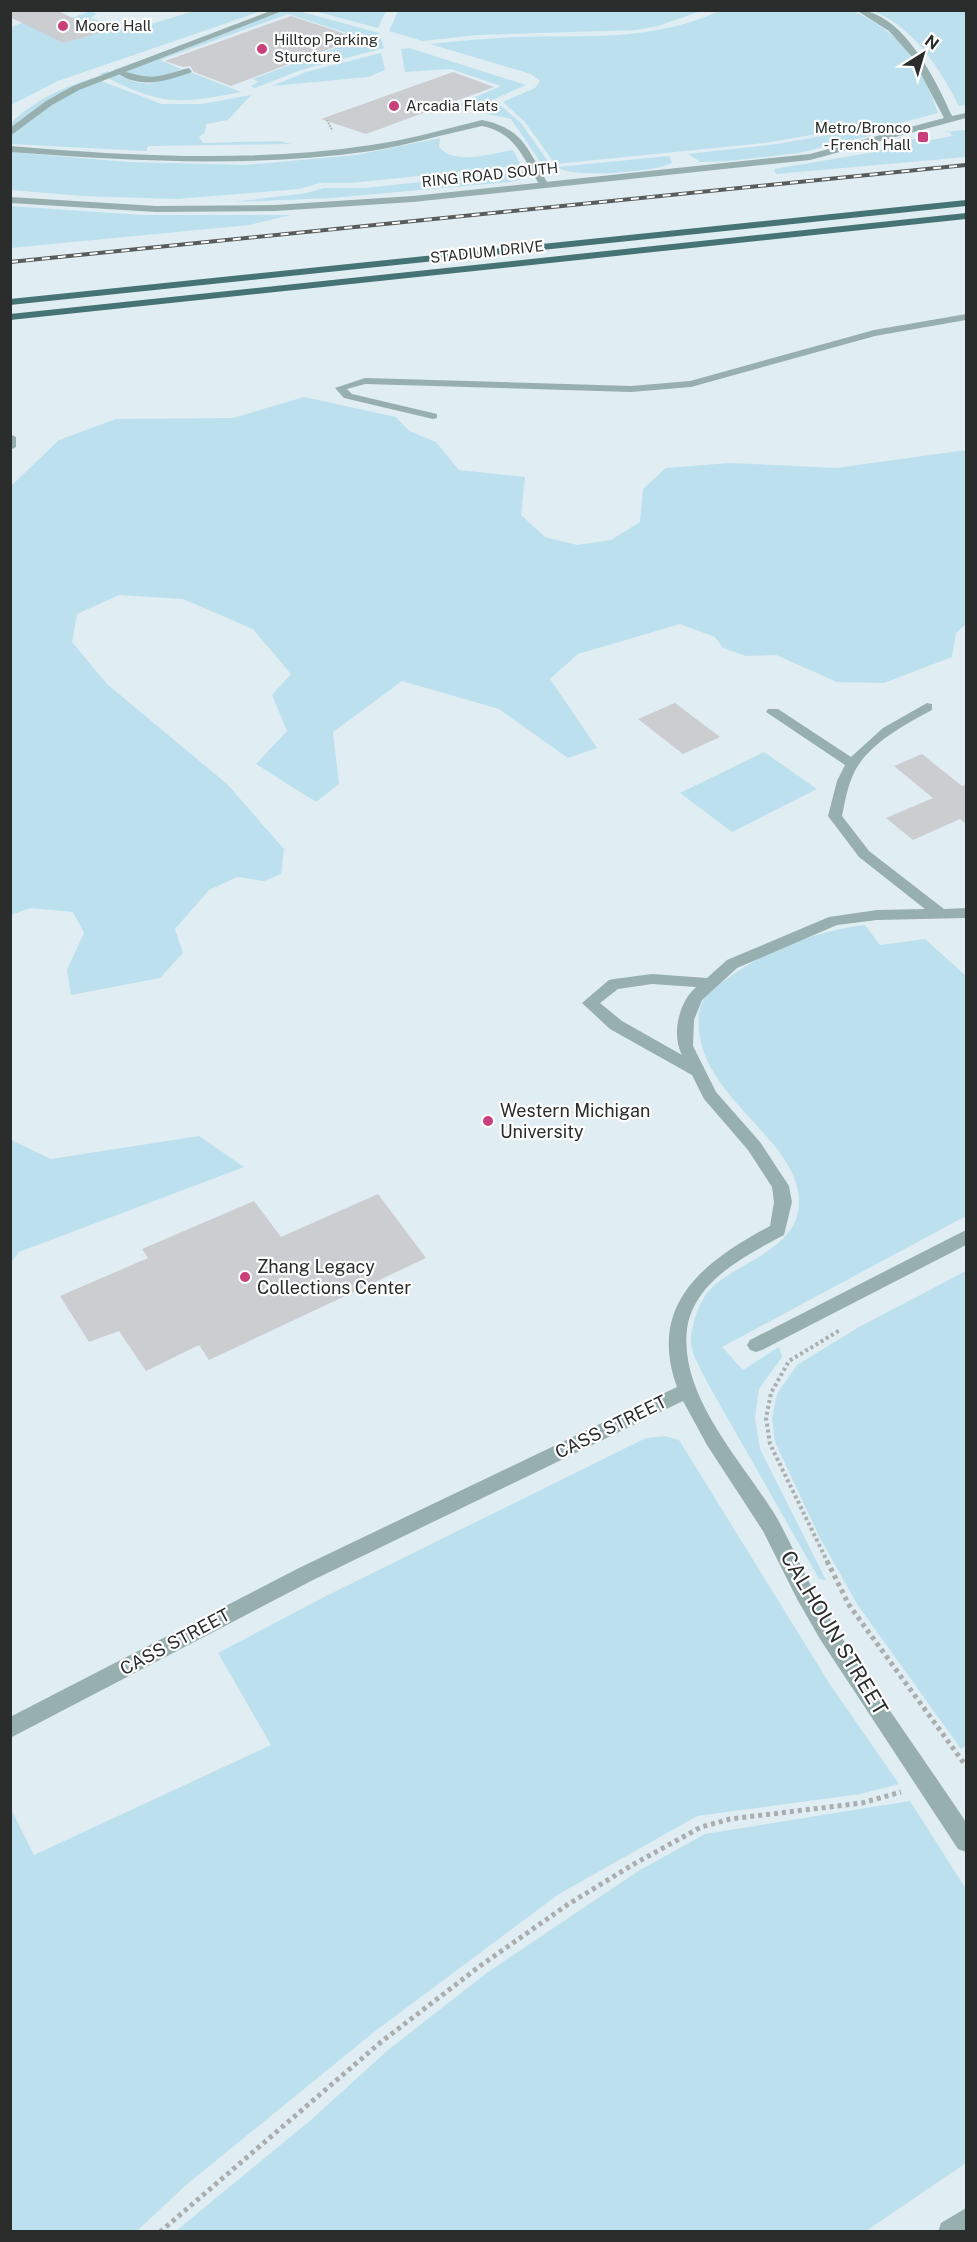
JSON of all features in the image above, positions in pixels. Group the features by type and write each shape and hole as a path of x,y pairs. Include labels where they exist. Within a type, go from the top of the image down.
{"main road":[{"name":"STADIUM DRIVE","path":"10,302 966,204"},
{"name":"STADIUM DRIVE","path":"10,316 966,216"}],"street":[{"path":"10,134 49,103 76,88 281,10"},
{"path":"860,10 896,34 925,65 950,119"},
{"path":"120,72 138,81 153,82 189,70"},
{"name":"RING ROAD SOUTH","path":"10,200 156,209 275,208 413,199 810,157 966,116"},
{"path":"10,148 132,158 266,159 372,147 482,123 501,127 514,136 544,185"},
{"path":"433,416 348,396 340,388 365,381 631,389 691,384 874,333 966,317"},
{"path":"10,437 10,447"},
{"path":"927,707 901,721 852,764 839,794 835,816 864,854 941,914"},
{"path":"773,712 852,764"},
{"name":"CASS STREET","path":"10,1728 306,1574 686,1391 676,1350 683,1311 694,1289 725,1260 778,1230 783,1202 772,1171 710,1095 685,1046 686,1020 695,998 732,964 834,920 877,915 966,913"},
{"path":"699,1072 616,1025 590,1003 614,984 652,979 710,983"},
{"path":"756,1345 966,1237"},
{"name":"CALHOUN STREET","path":"686,1391 770,1525 809,1601 966,1841"},
{"path":"950,2232 966,2220"}],"path":[{"path":"327,120 332,130"},
{"path":"844,1328 789,1361 771,1393 766,1418 770,1444 849,1605 964,1758 966,1766"},
{"path":"160,2232 381,2042 480,1966 567,1905 634,1864 701,1827 711,1824 730,1819 862,1803 905,1791"}],"shaded area":[{"path":"398,10 701,11 658,26 636,30 477,35 423,41 389,31"},
{"name":"Western Michigan University","path":"11,11 966,11 966,2231 11,2231"},
{"path":"90,11 97,14 90,18 131,30 194,11 262,11 58,81 11,105 10,28 35,17 72,18"},
{"path":"284,11 299,11 379,33 384,48 301,70 255,88 251,86 258,82 253,79 362,38 288,14 160,60 181,69 163,76 147,78 113,70"},
{"path":"314,11 386,11 378,28"},
{"path":"719,11 853,11 885,29 907,52 917,65 938,113 866,132 828,132 765,143 555,164 525,122 503,102 535,88 540,81 531,74 430,44 505,37 619,35 669,28"},
{"path":"873,11 966,11 966,105 959,106 934,64 913,38 888,18"},
{"path":"409,48 526,85 474,108 457,105 501,86 451,69 405,72 401,49"},
{"path":"381,53 385,70 368,77 272,86 306,72"},
{"path":"108,71 135,82 148,84 190,72 241,92 199,99 168,100 138,92 100,74"},
{"path":"93,78 162,104 202,104 251,95 228,120 206,124 205,133 199,137 203,143 279,141 291,144 148,146 146,151 11,144 11,123 20,115 49,96"},
{"path":"499,104 521,123 549,163 541,163 511,119 479,112"},
{"path":"966,130 966,157 776,174 774,169 869,153 913,139 926,141 952,136 949,132 942,132"},
{"path":"839,133 873,135 799,153 729,161 701,162 688,154 777,144"},
{"path":"440,138 439,147 454,156 474,157 513,150 521,165 351,183 320,183 299,189 176,199 82,196 11,190 10,152 128,162 245,165 356,155"},
{"path":"669,156 672,163 663,166 614,173 579,173 558,167"},
{"path":"524,171 522,179 510,182 331,198 233,202 307,193 324,188 365,188"},
{"path":"10,206 142,215 291,215 249,225 11,248"},
{"path":"304,397 396,417 409,431 436,442 459,470 525,477 521,515 545,537 577,545 611,540 640,522 643,489 666,468 730,463 836,468 966,450 966,624 956,633 952,657 884,683 837,682 776,655 746,656 723,648 715,637 680,624 578,654 550,679 597,748 568,758 499,709 402,681 333,732 339,784 316,802 256,764 287,731 272,695 291,674 253,629 183,599 119,595 77,614 72,642 107,684 227,784 284,849 281,874 264,881 237,877 209,890 175,929 183,953 160,978 71,995 67,970 84,933 73,912 31,908 11,915 11,486 59,440 116,419 233,418"},
{"path":"764,752 817,789 732,832 680,793"},
{"path":"865,925 880,945 925,939 966,976 966,1216 722,1347 743,1370 779,1347 782,1357 759,1389 755,1418 760,1449 826,1580 819,1579 707,1382 692,1349 693,1325 707,1293 718,1282 775,1246 787,1235 795,1221 799,1205 796,1182 786,1161 718,1079 705,1056 699,1031 699,1019 700,1008 706,996 717,985 748,965 780,948 814,936"},
{"path":"199,1136 244,1167 19,1252 11,1263 11,1140 51,1159"},
{"path":"966,1271 966,1745 961,1749 857,1604 819,1536 775,1442 772,1418 777,1394 797,1365 859,1327"},
{"path":"665,1436 679,1440 831,1686 899,1784 860,1794 697,1816 559,1894 374,2032 186,2185 137,2231 11,2231 11,1809 34,1855 271,1745 218,1653 324,1597 646,1438"},
{"path":"910,1801 966,1889 966,2163 866,2231 176,2231 312,2119 388,2050 488,1972 640,1870 705,1834"}],"building":[{"name":"Moore Hall","path":"10,10 56,10 102,32 63,43 10,17"},
{"name":"Hilltop Parking Sturcture","path":"291,16 358,38 231,86 194,72 190,66 183,67 165,61"},
{"name":"Arcadia Flats","path":"453,72 494,87 366,134 321,119"},
{"path":"675,703 720,737 683,754 638,719"},
{"path":"922,754 962,786 966,784 966,824 960,819 913,840 886,818 933,798 894,766"},
{"name":"Zhang Legacy Collections Center","path":"378,1194 426,1258 209,1360 199,1345 146,1371 119,1331 89,1342 60,1296 148,1258 142,1249 254,1201 281,1237"}],"railway":[{"path":"10,262 966,165"}],"place":[{"name":"Moore Hall","path":"63,26"},
{"name":"Hilltop Parking Sturcture","path":"262,49"},
{"name":"Arcadia Flats","path":"394,106"},
{"name":"Metro/Bronco - French Hall","path":"923,137"},
{"name":"Western Michigan University","path":"488,1121"},
{"name":"Zhang Legacy Collections Center","path":"245,1277"}]}
